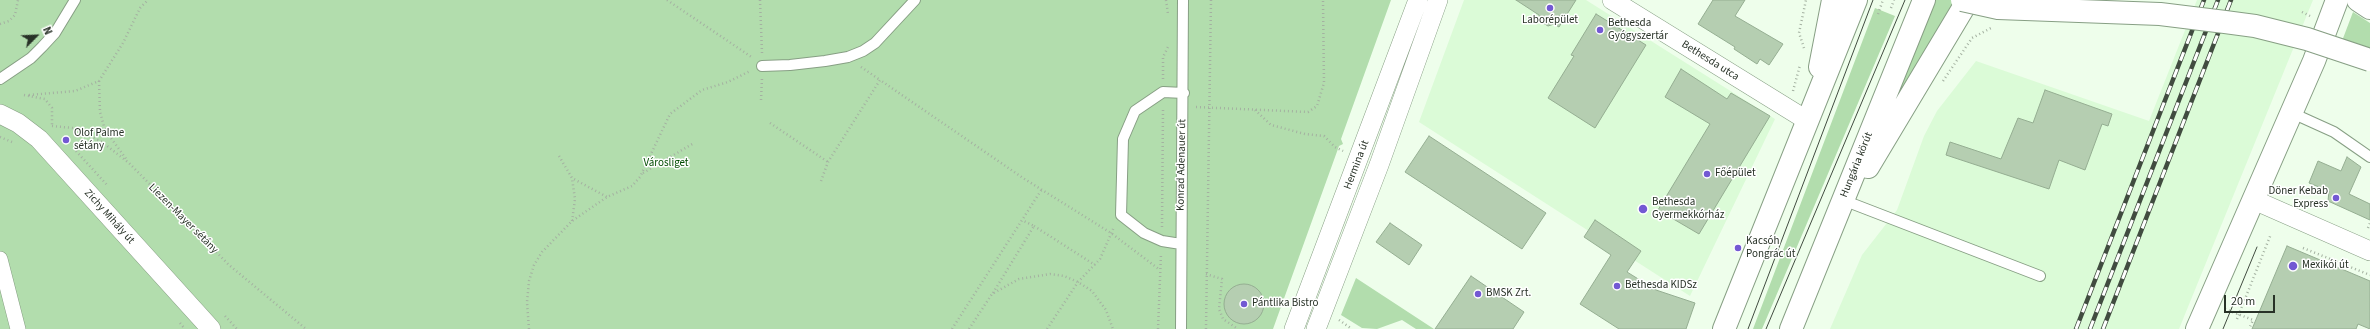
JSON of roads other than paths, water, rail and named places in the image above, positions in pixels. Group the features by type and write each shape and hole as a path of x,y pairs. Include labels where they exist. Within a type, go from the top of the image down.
{"main road":[{"path":"1811,114 1833,0"},
{"path":"1724,329 1856,0"},
{"name":"Hungária körút","path":"1790,329 1924,0"},
{"path":"1962,0 1998,8 2160,14 2232,23 2307,39 2370,60"},
{"path":"1828,238 1968,0"},
{"path":"2197,329 2292,113 2337,0"},
{"path":"2358,0 2370,8"}],"street":[{"name":"Hermina út","path":"1294,329 1360,158 1418,0"},
{"name":"Hermina út","path":"1316,329 1379,165 1438,0"},
{"name":"Bethesda utca","path":"1612,0 1788,109 1811,114"},
{"name":"Zichy Mihály út","path":"0,114 18,123 39,139 210,329"},
{"path":"2254,200 2370,251"},
{"path":"0,259 18,329"}],"lane":[{"path":"0,79 31,58 42,47 55,33 75,0"},
{"path":"762,66 790,66 848,57 875,43 915,0"},
{"name":"Konrad Adenauer út","path":"1180,329 1184,92 1183,0"},
{"path":"1181,244 1162,241 1144,233 1121,215 1123,139 1134,111 1163,92 1184,92"},
{"path":"2292,113 2334,132 2370,156"},
{"path":"1848,202 2040,276"}],"tram line":[{"path":"1748,329 1873,0"},
{"path":"1766,329 1905,0"},
{"path":"2223,329 2257,247"}],"railway":[{"path":"2076,329 2204,0"},
{"path":"2090,329 2218,0"},
{"path":"2103,329 2231,0"}],"place":[{"name":"Laborépület","path":"1550,8"},
{"name":"Bethesda Gyógyszertár","path":"1600,30"},
{"name":"Olof Palme sétány","path":"66,140"},
{"name":"Főépület","path":"1707,174"},
{"name":"Döner Kebab Express","path":"2336,198"},
{"name":"Bethesda Gyermekkórház","path":"1643,209"},
{"name":"Kacsóh Pongrác út","path":"1738,248"},
{"name":"Mexikói út","path":"2293,266"},
{"name":"Bethesda KIDSz","path":"1617,286"},
{"name":"BMSK Zrt.","path":"1478,294"},
{"name":"Pántlika Bistro","path":"1244,304"}],"park label":[{"name":"Városliget","path":"666,164"}]}
